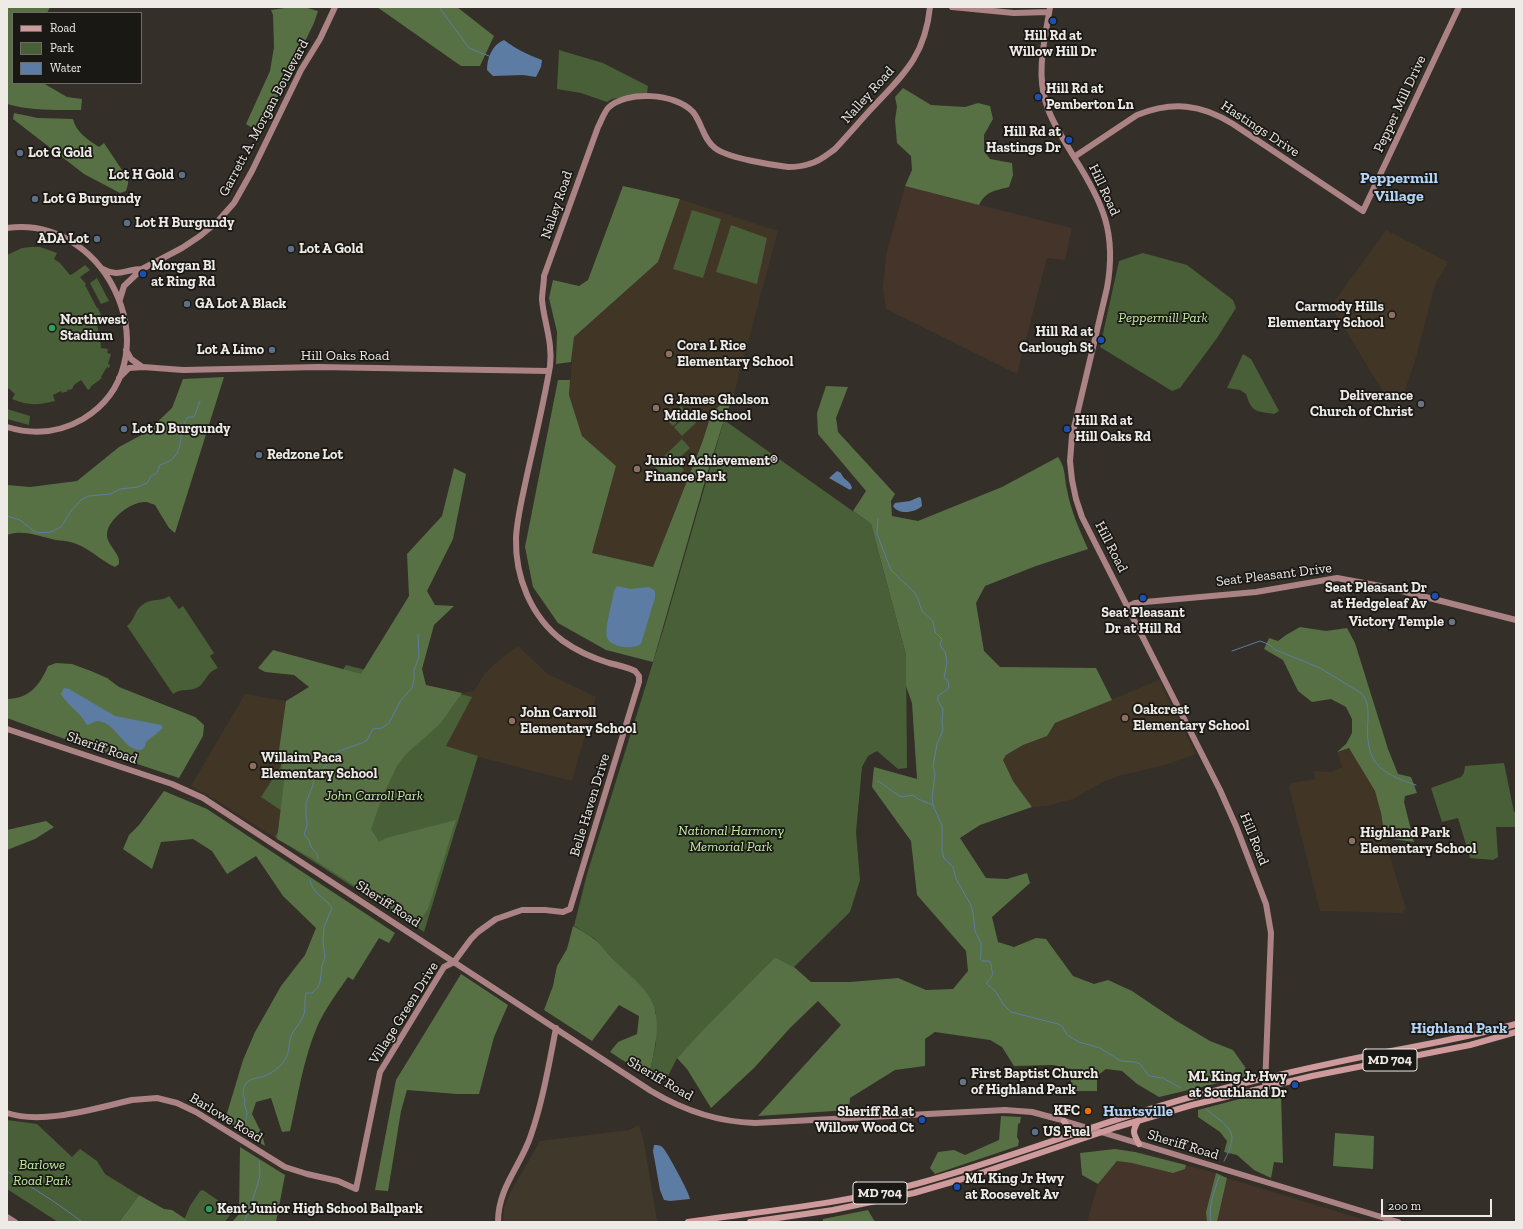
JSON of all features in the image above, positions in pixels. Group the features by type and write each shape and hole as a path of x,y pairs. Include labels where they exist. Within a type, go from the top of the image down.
{"main road":[{"name":"MD 704","path":"688,1222 819,1204 898,1189 954,1174 1150,1109 1265,1078 1479,1034 1516,1024"},
{"name":"MD 704","path":"750,1222 833,1210 914,1193 976,1175 1102,1132 1192,1105 1312,1076 1470,1044 1516,1032"},
{"path":"1064,1121 1068,1128 1065,1136"},
{"path":"1138,1121 1133,1134 1139,1144"}],"street":[{"name":"Garrett A. Morgan Boulevard","path":"120,299 124,286 142,269 182,248 200,236 217,222 234,203 252,171 301,70 320,39 335,7"},
{"name":"Nalley Road","path":"639,682 639,676 632,670 592,657 560,638 548,627 538,615 524,590 519,569 516,537 550,357 550,340 542,300 544,276 593,138 608,108 626,99 656,96 669,98 680,102 693,113 709,142 720,152 732,156 789,167 797,167 814,163 835,149 904,73 915,58 924,39 928,26 930,7"},
{"path":"952,7 1014,13 1050,10"},
{"name":"Pepper Mill Drive","path":"1363,211 1459,7"},
{"name":"Hill Road","path":"1050,10 1042,58 1041,74 1043,93 1046,104 1056,126 1090,182 1102,207 1109,235 1111,255 1109,281 1105,301 1072,432 1070,450 1072,480 1082,517 1220,790 1236,826 1266,904 1271,933 1265,1087"},
{"name":"Hastings Drive","path":"1074,157 1138,114 1173,106 1199,108 1212,112 1229,121 1363,211"},
{"path":"7,228 25,226 41,228 56,233 85,249 102,268 120,299 126,333 126,349 119,378 105,401 97,409 88,416 69,426 47,432 21,431 7,427"},
{"name":"Garrett A. Morgan Boulevard","path":"102,268 111,273 120,274 134,269 142,269"},
{"path":"126,349 131,359 142,367"},
{"name":"Hill Oaks Road","path":"119,378 129,368 142,367 183,370 325,367 548,371"},
{"name":"Seat Pleasant Drive","path":"1127,607 1135,603 1256,592 1337,578 1386,587 1516,620"},
{"name":"Belle Haven Drive","path":"568,911 571,907 639,682"},
{"name":"Sheriff Road","path":"7,729 172,784 197,795 224,811 667,1101 698,1113 729,1121 752,1123 1005,1110 1032,1112 1398,1222"},
{"name":"Village Green Drive","path":"356,1189 376,1086 382,1067 444,967 454,962 471,939 496,919 516,912 528,910 568,911"},
{"path":"498,1222 498,1211 502,1194 524,1153 534,1126 556,1028"},
{"name":"Barlowe Road","path":"7,1113 26,1117 49,1116 132,1100 157,1098 167,1100 196,1112 285,1167 338,1181 356,1189"},
{"path":"7,1217 15,1222"}],"shaded area":[{"path":"905,186 1072,228 1065,260 1047,258 1017,374 886,309 883,288 886,255"},
{"path":"680,199 778,231 734,394 712,412 702,443 653,567 592,553 616,466 582,436 569,395 574,337 658,262"},
{"path":"1386,230 1448,262 1435,285 1415,361 1400,405 1385,395 1331,306"},
{"path":"518,646 548,674 596,697 572,781 475,756 406,754 440,724 462,693 474,691 485,673"},
{"path":"1159,680 1196,754 1165,765 1118,776 1103,782 1073,799 1047,806 1032,807 1013,781 1003,760 1006,755 1023,745 1047,736 1055,723"},
{"path":"245,694 286,701 279,750 284,782 277,839 191,786"},
{"path":"1349,747 1375,791 1381,813 1386,844 1406,909 1402,913 1320,911 1289,787 1291,783 1315,779 1314,771 1331,772 1342,767 1337,752"},
{"path":"639,1125 644,1142 657,1221 503,1222 504,1208 510,1193 540,1141 629,1130"},
{"path":"1117,1161 1185,1169 1186,1165 1216,1173 1206,1212 1207,1222 1087,1222 1098,1184"},
{"path":"1227,1178 1372,1222 1217,1222"}],"green space":[{"path":"7,7 50,7 48,12 12,12 12,84 45,84 67,97 82,99 81,110 34,109 7,104"},
{"path":"304,7 318,11 314,23 260,133 246,124 270,71 274,47 273,15 271,10"},
{"path":"377,7 457,7 494,36 480,66 461,66"},
{"path":"559,50 603,63 648,86 647,93 612,99 607,102 581,93 557,89"},
{"path":"903,88 931,105 965,107 978,103 990,106 993,119 984,135 984,151 990,159 1012,163 1013,175 1009,187 995,190 988,194 979,205 905,186 912,170 911,156 897,143 895,120 897,107 895,97"},
{"path":"14,113 38,118 73,119 77,128 87,138 99,147 104,143 128,179 126,191 120,193 84,174 13,119"},
{"path":"623,186 680,199 658,262 574,337 571,362 556,364 557,332 549,298 553,280 579,286 588,280"},
{"path":"692,210 721,219 703,278 673,269"},
{"path":"731,225 767,238 757,284 716,272"},
{"name":"Northwest Stadium","path":"40,247 57,253 54,259 60,263 70,275 85,265 90,270 80,277 86,284 85,285 101,315 103,315 105,322 97,325 101,348 108,349 107,353 111,354 108,364 110,365 109,368 107,367 101,377 102,378 90,387 91,388 88,390 81,380 74,385 72,389 67,389 68,391 62,393 61,391 53,395 55,401 39,404 28,404 12,399 15,394 7,387 7,255 22,248"},
{"name":"Peppermill Park","path":"1143,253 1187,265 1233,300 1236,308 1217,338 1180,388 1172,391 1100,347 1119,261"},
{"path":"97,278 109,301 101,304 90,283"},
{"path":"1243,354 1251,359 1279,411 1274,414 1256,410 1250,405 1246,394 1240,390 1227,388"},
{"path":"224,377 175,533 169,528 155,505 147,502 134,504 116,517 107,533 109,542 119,558 119,564 115,567 80,545 67,541 26,533 13,533 7,535 7,485 30,487 77,481 119,447 147,432 172,408 183,379"},
{"path":"558,380 570,380 569,395 582,436 616,466 592,553 653,567 702,443 712,412 734,394 707,474 653,662 606,650 558,623 533,587 525,547"},
{"path":"826,386 848,387 836,418 838,432 895,494 891,501 892,516 918,521 1002,487 1058,457 1061,461 1071,505 1078,527 1088,549 1036,566 985,586 976,603 984,651 1000,667 1096,668 1112,700 1055,723 1047,736 1023,745 1006,755 1003,760 1013,781 1032,807 980,825 960,838 986,878 1007,879 1027,873 1030,883 992,917 998,942 1014,947 1036,938 1046,939 1073,976 1094,984 1108,980 1132,991 1175,1020 1210,1041 1233,1050 1245,1067 1248,1076 1159,1097 1137,1084 1122,1071 1106,1069 1097,1076 1097,1091 1071,1091 1071,1069 1053,1065 1014,1066 1002,1047 990,1040 935,1032 925,1039 925,1066 895,1070 850,1098 849,1110 758,1116 841,1025 818,1001 790,1028 754,1068 711,1108 687,1069 677,1058 775,957 794,967 811,982 850,982 898,978 926,990 953,989 968,971 966,951 917,895 911,841 872,787 874,767 917,779 912,703 906,686 906,655 871,524 853,511 866,491 818,434 817,413"},
{"path":"681,406 687,413 673,426 667,420"},
{"path":"7,409 30,416 29,425 7,419"},
{"path":"691,412 699,420 682,436 674,427"},
{"name":"National Harmony Memorial Park","path":"724,420 871,524 906,655 907,768 898,769 877,751 868,756 862,767 856,832 860,880 850,912 794,967 775,957 677,1058 667,1078 650,1071 656,1043 656,1012 595,939 574,926 587,874 664,627"},
{"path":"682,439 690,448 676,461 684,470 671,483 654,466"},
{"name":"John Carroll Park","path":"454,468 466,474 453,539 427,591 435,605 454,606 434,625 422,669 426,685 462,693 440,724 406,754 397,766 383,795 371,829 379,842 386,838 456,820 428,909 417,925 308,856 277,839 284,782 279,750 286,701 309,687 294,675 265,672 258,668 273,650 361,674 409,596 407,554 442,516"},
{"path":"169,596 179,609 183,606 214,653 210,656 218,668 210,673 200,686 173,694 127,626 141,605"},
{"path":"1300,627 1326,631 1347,628 1355,643 1388,749 1398,774 1411,777 1417,793 1405,796 1404,802 1414,842 1385,838 1381,813 1375,791 1349,748 1337,752 1346,744 1352,733 1352,719 1346,707 1331,699 1312,702 1298,691 1283,660 1264,649 1269,638 1278,641"},
{"path":"56,663 72,664 91,671 107,678 119,687 195,717 204,725 203,736 179,778 7,718 7,699 22,697 28,694 37,685 48,666"},
{"name":"John Carroll Park","path":"346,665 472,697 446,746 478,756 424,932 275,837 288,815 261,797"},
{"path":"1504,763 1514,812 1516,813 1516,827 1496,827 1498,857 1493,860 1470,858 1458,818 1442,822 1431,788 1461,777 1464,773 1465,766"},
{"path":"164,791 207,809 395,933 389,943 379,938 353,980 348,977 320,1020 304,1065 290,1131 282,1132 271,1098 256,1102 252,1114 262,1134 265,1146 225,1120 243,1060 255,1032 281,986 305,955 316,928 283,896 256,856 227,874 212,851 193,839 161,842 152,869 123,849 129,835 139,825"},
{"path":"46,821 54,827 35,839 7,850 7,830"},
{"path":"573,926 589,935 599,943 638,983 652,1002 655,1010 657,1033 650,1071 635,1067 610,1052 618,1042 637,1034 639,1016 619,1005 592,1041 544,1010 553,986 557,966 567,949"},
{"path":"461,974 508,1005 494,1037 479,1094 457,1094 407,1090 401,1111 388,1191 375,1190 396,1080"},
{"path":"1262,1093 1269,1098 1281,1094 1283,1163 1274,1162 1271,1178 1254,1170 1237,1155 1224,1152 1227,1141 1220,1132 1198,1117 1198,1110"},
{"path":"1001,1116 1021,1117 1020,1123 1018,1124 1018,1146 935,1174 930,1168 938,1152 954,1150 965,1155 999,1140"},
{"name":"Barlowe Road Park","path":"7,1120 37,1124 72,1157 80,1149 97,1161 105,1174 139,1195 119,1222 58,1222 7,1189"},
{"path":"1335,1133 1374,1136 1373,1169 1333,1166"},
{"path":"240,1147 285,1175 276,1222 232,1222 239,1214"},
{"path":"1115,1149 1135,1152 1186,1165 1185,1169 1173,1173 1117,1161 1098,1184 1082,1175 1080,1153"},
{"path":"1216,1173 1227,1178 1217,1222 1207,1222 1206,1212"},
{"name":"Kent Junior High School Ballpark","path":"203,1190 232,1212 225,1222 183,1222 190,1206 200,1191"},
{"path":"139,1195 164,1209 172,1210 187,1220 187,1222 119,1222"},
{"path":"868,1210 875,1222 823,1222 823,1219"}],"water":[{"path":"504,40 522,52 542,60 541,67 536,77 523,75 493,76 487,70 491,52 496,45"},
{"path":"837,471 841,473 850,484 852,488 850,490 829,478"},
{"path":"919,497 921,498 922,506 915,510 903,512 895,509 893,506 895,503 910,501"},
{"path":"617,586 630,589 649,587 655,591 655,598 641,644 636,646 617,646 610,642 606,634 614,591"},
{"path":"64,688 69,689 115,716 161,725 163,728 146,742 145,747 141,750 135,749 124,742 115,731 105,723 97,721 87,725 61,694"},
{"path":"654,1145 661,1146 665,1151 682,1181 690,1199 670,1201 664,1200 660,1190 653,1151"}],"waterway":[{"path":"439,7 469,48 489,56"},
{"path":"7,516 20,520 36,533 51,532 61,527 71,511 81,500 88,496 111,494 120,489 138,487 147,483 151,476 157,473 160,465 169,461 175,456 180,444 184,424 188,417 194,417 200,401"},
{"path":"878,519 877,534 891,570 914,592 922,611 933,621 935,632 942,639 940,645 945,652 947,662 944,678 948,681 949,688 938,696 938,701 943,709 943,730 937,744 933,766 935,774 932,798 933,805 942,826 942,851 944,858 953,867 956,879 971,905 975,931 981,943 980,958 982,961 989,961 991,964 992,976 987,984 996,992 1003,1004 1011,1012 1058,1024 1062,1026 1067,1035 1079,1042 1100,1048 1121,1061 1140,1064 1149,1076 1163,1078 1181,1088"},
{"path":"318,858 317,854 311,847 309,840 304,834 307,826 306,803 313,785 314,777 326,766 333,755 339,751 362,743 367,740 373,729 382,728 389,723 401,700 412,688 414,670 419,657 418,634"},
{"path":"1232,651 1260,641 1268,644 1276,650 1320,668 1361,693 1367,704 1368,733 1371,755 1382,769 1391,775 1416,785"},
{"path":"878,781 902,797 913,795 918,799 933,805"},
{"path":"261,1143 259,1138 245,1127 247,1113 244,1104 244,1087 251,1080 274,1071 287,1057 291,1037 304,1014 306,993 312,993 318,987 325,957 323,942 324,927 332,908 313,889 310,880"},
{"path":"1206,1109 1230,1130 1232,1142 1224,1161"},
{"path":"244,1222 256,1191 260,1174 259,1161"},
{"path":"7,1171 82,1222"},
{"path":"1211,1222 1211,1205 1219,1177"}],"place":[{"name":"Hill Rd at Willow Hill Dr","path":"1053,21"},
{"name":"Hill Rd at Pemberton Ln","path":"1038,97"},
{"name":"Hill Rd at Hastings Dr","path":"1069,140"},
{"name":"Lot G Gold","path":"20,153"},
{"name":"Lot H Gold","path":"182,175"},
{"name":"Lot G Burgundy","path":"35,199"},
{"name":"Lot H Burgundy","path":"127,223"},
{"name":"ADA Lot","path":"97,239"},
{"name":"Lot A Gold","path":"291,249"},
{"name":"Morgan Bl at Ring Rd","path":"143,274"},
{"name":"GA Lot A Black","path":"187,304"},
{"name":"Carmody Hills Elementary School","path":"1392,315"},
{"name":"Northwest Stadium","path":"52,328"},
{"name":"Hill Rd at Carlough St","path":"1101,340"},
{"name":"Lot A Limo","path":"272,350"},
{"name":"Cora L Rice Elementary School","path":"669,354"},
{"name":"Deliverance Church of Christ","path":"1421,404"},
{"name":"G James Gholson Middle School","path":"656,408"},
{"name":"Lot D Burgundy","path":"124,429"},
{"name":"Hill Rd at Hill Oaks Rd","path":"1067,429"},
{"name":"Redzone Lot","path":"259,455"},
{"name":"Junior Achievement® Finance Park","path":"637,469"},
{"name":"Seat Pleasant Dr at Hedgeleaf Av","path":"1435,596"},
{"name":"Seat Pleasant Dr at Hill Rd","path":"1143,598"},
{"name":"Victory Temple","path":"1452,622"},
{"name":"Oakcrest Elementary School","path":"1125,718"},
{"name":"John Carroll Elementary School","path":"512,721"},
{"name":"Willaim Paca Elementary School","path":"253,766"},
{"name":"Highland Park Elementary School","path":"1352,841"},
{"name":"First Baptist Church of Highland Park","path":"963,1082"},
{"name":"ML King Jr Hwy at Southland Dr","path":"1295,1085"},
{"name":"KFC","path":"1088,1111"},
{"name":"Sheriff Rd at Willow Wood Ct","path":"922,1120"},
{"name":"US Fuel","path":"1035,1132"},
{"name":"ML King Jr Hwy at Roosevelt Av","path":"957,1187"},
{"name":"Kent Junior High School Ballpark","path":"209,1209"}],"district":[{"name":"Peppermill Village","path":"1399,187"},
{"name":"Highland Park","path":"1459,1029"},
{"name":"Huntsville","path":"1138,1112"}]}
